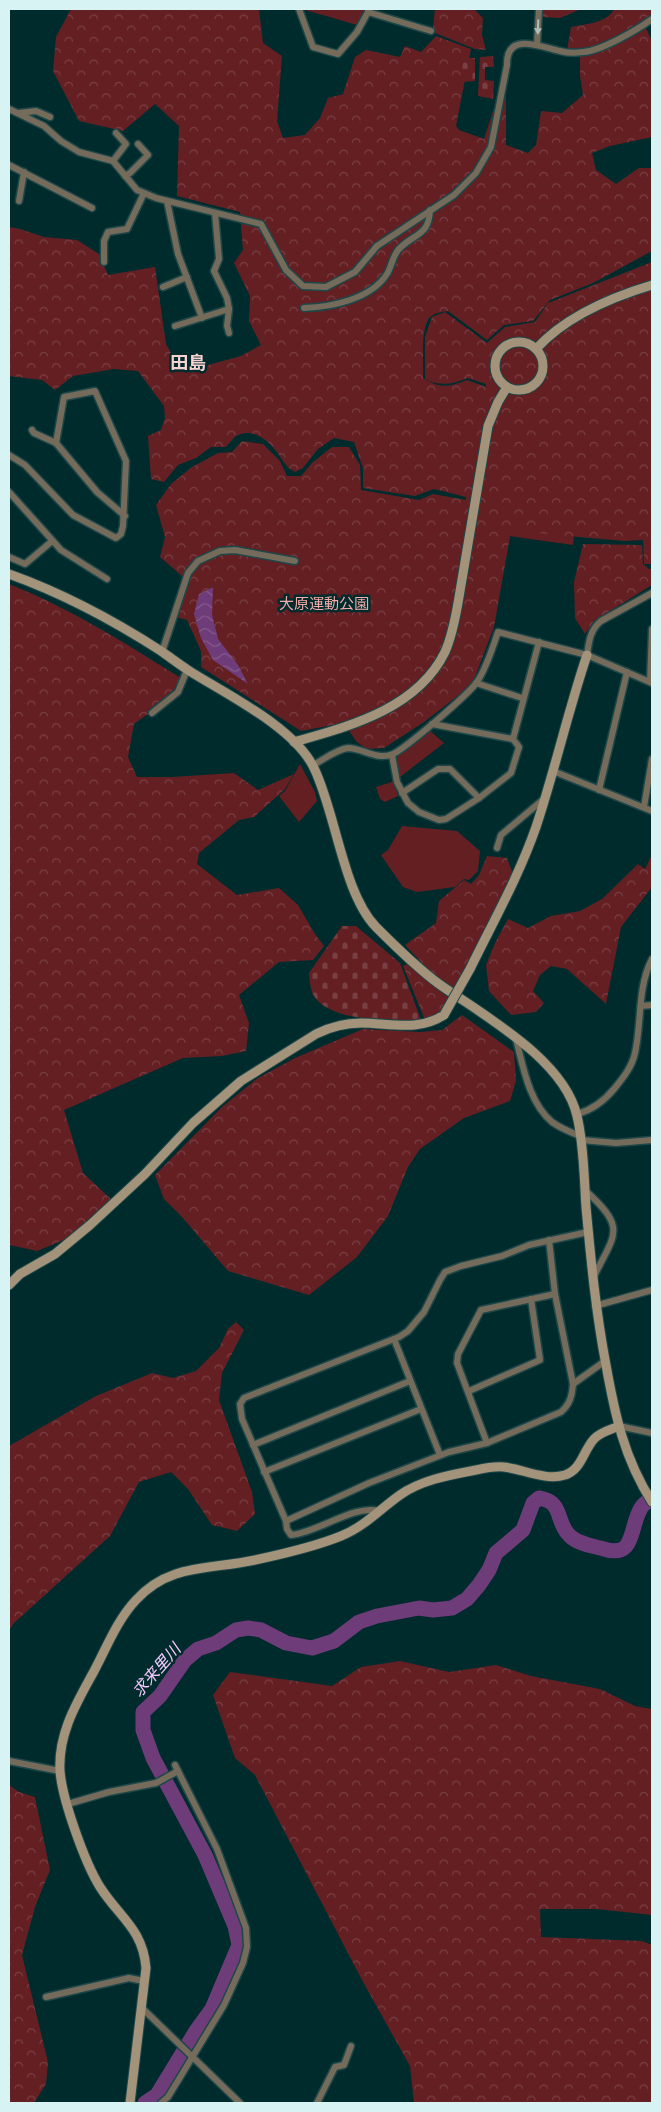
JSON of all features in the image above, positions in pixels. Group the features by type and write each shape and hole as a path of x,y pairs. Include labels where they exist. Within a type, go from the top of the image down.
{"street":[{"path":"299,9 310,43 313,46 338,54 357,32 368,10 432,31"},
{"path":"537,45 539,9"},
{"path":"9,109 44,126 61,141 79,152 113,161 137,190 167,201 261,224 286,270 303,286 317,288 337,283 355,272 377,246 454,195 476,173 484,160 492,138 507,65 506,56 512,47 524,42 560,51 585,52 621,38 652,19"},
{"path":"18,113 36,111 50,118"},
{"path":"113,161 126,144 116,133"},
{"path":"125,176 130,174 148,155 138,144"},
{"path":"9,165 92,208"},
{"path":"19,201 24,172"},
{"path":"104,262 104,241 108,232 127,229 144,193"},
{"path":"167,201 178,254 202,318"},
{"path":"304,308 331,305 359,296 380,284 400,247 419,235 426,228 430,222 430,210"},
{"path":"215,213 218,259 214,271 227,298 229,310 227,326 229,333"},
{"path":"163,287 187,278"},
{"path":"536,349 566,324 600,305 629,292 652,285"},
{"path":"175,326 229,310"},
{"path":"515,342 523,342 536,349 542,358 543,366 538,381 524,390 515,390 507,387 501,382 495,366 501,351 515,342"},
{"path":"294,742 348,726 399,703 421,685 445,652 458,604 488,426 498,402 507,387"},
{"path":"9,456 25,465 73,515 116,538 121,534 125,516 126,461 95,391 64,397 56,443"},
{"path":"32,430 34,433 56,443 97,492 125,516"},
{"path":"9,492 60,550 107,579"},
{"path":"9,557 25,564 51,542"},
{"path":"162,652 188,573 198,561 220,551 235,550 295,561"},
{"path":"9,574 40,585 110,620 187,670 241,702 280,729 294,742 313,765 324,793 352,884 360,905 373,924 436,982 516,1039 548,1066 560,1082 577,1114 596,1306 605,1361 619,1426 632,1468 652,1502"},
{"path":"9,1285 20,1274 55,1254 90,1225 145,1174 193,1123 235,1086 316,1034 328,1028 360,1023 415,1026 433,1022 444,1015 470,968 526,852 545,798 594,627 600,621 652,593"},
{"path":"313,765 345,748 377,756 392,755 432,724 476,683 488,662 498,632 587,655 651,682 652,629"},
{"path":"512,740 522,698 539,642"},
{"path":"152,714 178,692 187,670"},
{"path":"599,790 626,672"},
{"path":"476,683 522,698"},
{"path":"392,755 402,793 408,803 419,812 439,820 451,816 479,798 511,773 519,747 512,740 432,724"},
{"path":"644,807 652,759"},
{"path":"402,793 438,769 445,768 450,769 479,798"},
{"path":"553,770 652,811"},
{"path":"498,848 501,835 545,798"},
{"path":"577,1114 593,1109 611,1094 626,1074 635,1055 646,972 652,959"},
{"path":"641,1006 652,1005"},
{"path":"516,1039 532,1094 551,1121 580,1138 616,1144 652,1140"},
{"path":"585,1190 601,1205 611,1218 614,1228 612,1242 593,1279"},
{"path":"380,1511 372,1509 362,1510 302,1534 291,1534 287,1529 286,1521 240,1412 240,1404 244,1398 394,1339 408,1331 420,1317 445,1272 502,1256 548,1240 588,1232"},
{"path":"286,1521 369,1483 440,1455 487,1443 562,1412 567,1407 572,1396 573,1384 555,1294 548,1240"},
{"path":"596,1306 652,1290"},
{"path":"487,1443 458,1363 458,1354 481,1310 555,1294"},
{"path":"469,1391 540,1360 531,1299"},
{"path":"394,1339 440,1455"},
{"path":"573,1384 605,1361"},
{"path":"254,1445 410,1381"},
{"path":"264,1472 421,1409"},
{"path":"130,2103 144,1981 144,1951 138,1936 100,1886 85,1853 68,1804 60,1771 61,1749 70,1714 126,1611 145,1591 158,1581 175,1573 193,1568 256,1560 342,1536 361,1526 415,1486 474,1470 503,1467 546,1476 568,1474 578,1466 592,1440 602,1432 619,1426 652,1432"},
{"path":"9,1761 60,1771"},
{"path":"68,1804 109,1792 156,1783 177,1768 217,1849 246,1928 247,1947 243,1962 224,2005 168,2097 161,2103"},
{"path":"46,1997 129,1978 144,1981"},
{"path":"141,2007 240,2103"},
{"path":"317,2103 335,2067 344,2065 351,2046"}],"green space":[{"name":"大原運動公園","path":"71,9 259,9 263,43 282,56 277,121 283,138 305,135 320,118 328,98 343,94 355,57 366,50 400,57 405,46 421,52 436,36 471,49 456,126 459,130 484,139 496,102 506,96 506,145 528,153 536,145 541,111 562,113 583,95 580,76 580,56 606,49 646,28 652,41 652,137 610,146 592,153 596,170 616,184 639,168 652,168 652,251 593,283 550,300 533,321 504,325 487,340 448,311 433,315 429,318 424,331 423,378 429,382 445,386 467,380 486,387 486,384 468,378 446,384 430,382 425,379 425,337 432,317 445,312 487,343 505,327 535,322 548,303 652,262 652,564 644,564 643,540 624,541 511,531 494,627 472,685 424,722 384,748 366,749 356,741 344,723 301,731 201,667 201,651 187,620 172,616 182,576 160,557 165,537 156,505 171,484 192,467 218,453 232,452 242,441 263,444 280,461 287,476 301,476 312,463 332,447 349,447 360,465 361,490 419,500 433,494 466,500 466,497 434,489 415,496 363,488 363,468 354,442 334,438 318,449 303,468 295,472 286,466 269,443 259,436 248,433 236,436 226,447 211,447 196,458 178,465 164,482 151,479 148,436 161,430 165,418 164,406 138,371 114,369 73,376 55,390 42,380 9,376 9,227 44,237 77,240 99,254 108,275 155,267 166,344 176,362 201,367 241,356 261,345 249,321 250,296 234,263 243,250 240,212 177,196 179,126 155,104 123,131 79,121 53,71 56,37"},
{"path":"302,9 363,9 364,11 357,25"},
{"path":"435,9 474,9 483,18 482,35 486,50 475,49 435,33 433,28"},
{"path":"541,9 581,9 560,18 541,17"},
{"path":"614,9 652,9 652,17 620,37 585,51 567,50 571,27 601,20 611,14"},
{"path":"493,56 494,67 485,67 485,80 494,81 493,99 478,96 480,57"},
{"path":"463,58 475,58 475,81 461,82"},
{"path":"480,522 574,535 573,545 509,536"},
{"path":"583,544 642,545 643,564 652,569 652,585 594,621 585,634 575,618 574,582"},
{"path":"9,584 32,593 75,615 181,678 166,699 134,724 128,757 137,777 234,773 258,790 294,774 285,789 254,817 239,820 199,853 197,864 237,895 279,888 298,905 324,946 313,960 279,962 239,995 249,1023 246,1051 222,1056 183,1058 64,1110 83,1173 112,1200 66,1239 37,1251 9,1245"},
{"path":"428,729 444,743 400,777 395,755"},
{"path":"300,764 315,792 317,801 299,822 279,796 285,791"},
{"path":"395,781 398,796 385,802 380,799 376,787"},
{"path":"402,826 457,831 480,851 478,871 469,880 464,879 455,887 417,892 403,887 381,855 388,850"},
{"path":"652,855 652,887 621,927 606,1004 567,969 551,966 540,975 533,991 544,1003 536,1012 511,1015 489,991 486,965 508,919 528,928 551,916 580,911 602,899 638,864 645,869"},
{"path":"487,856 507,858 513,874 493,918 454,990 436,978 405,945 436,923 439,901 464,880 471,884 479,875"},
{"path":"342,926 356,926 400,963 421,1020 379,1020 348,1015 323,1005 314,996 309,973"},
{"path":"409,963 449,998 440,1012 425,1020 403,966"},
{"path":"462,1015 514,1052 516,1081 510,1101 464,1118 420,1149 408,1167 388,1216 357,1257 309,1295 228,1271 183,1218 164,1199 155,1175 222,1107 258,1078 295,1058 363,1029 420,1032 442,1030"},
{"path":"236,1322 244,1330 222,1373 219,1400 252,1492 255,1514 237,1531 212,1525 188,1489 171,1472 139,1482 110,1536 14,1623 9,1630 9,1446 96,1396 152,1373 173,1378 196,1371 219,1348 228,1329"},
{"path":"400,1661 449,1672 496,1665 531,1676 600,1689 635,1706 652,1709 652,1915 597,1909 540,1909 541,1937 642,1941 652,1945 652,2103 414,2103 410,2066 362,1980 255,1775 235,1758 213,1695 230,1672 332,1686 361,1667"},
{"path":"9,1785 19,1792 35,1797 50,1870 35,1907 22,1955 48,2062 46,2084 34,2103 9,2103"}],"water":[{"path":"213,588 212,615 218,639 238,665 248,684 213,660 201,638 194,614 199,594"}],"waterway":[{"name":"求来里川","path":"145,2103 157,2095 196,2031 212,2009 239,1945 235,1926 205,1855 153,1758 143,1730 143,1712 160,1696 185,1660 198,1649 216,1643 236,1630 248,1628 261,1630 286,1643 312,1648 334,1641 359,1622 377,1616 419,1608 433,1610 452,1608 467,1599 489,1570 496,1553 523,1530 533,1503 539,1498 547,1500 556,1508 565,1530 576,1541 614,1551 622,1549 627,1545 641,1508 652,1498"}],"district":[{"name":"田島","path":"188,363"}]}
